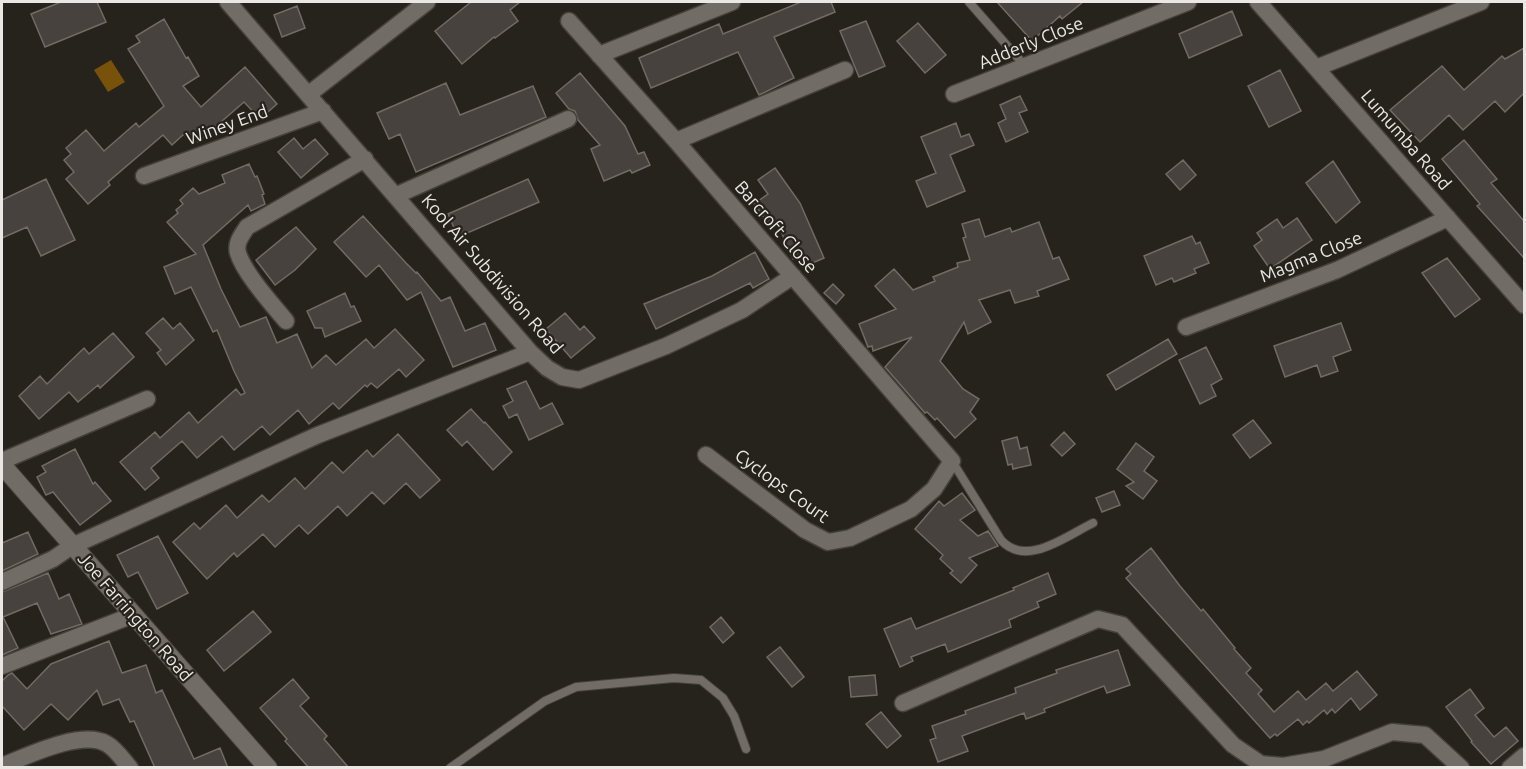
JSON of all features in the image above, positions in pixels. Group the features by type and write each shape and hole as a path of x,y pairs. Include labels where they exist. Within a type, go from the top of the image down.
{"main road":[{"name":"Joe Farrington Road","path":"5,474 72,546 268,768"}],"street":[{"name":"Kool Air Subdivision Road","path":"228,2 397,195 530,352 547,368 562,377 579,380 666,346 742,310 793,276"},
{"path":"309,94 427,2"},
{"path":"599,55 732,2"},
{"name":"Adderly Close","path":"954,94 1188,2"},
{"name":"Lumumba Road","path":"1258,2 1524,305"},
{"path":"1316,68 1481,2"},
{"name":"Barcroft Close","path":"569,21 676,141 952,461"},
{"path":"676,141 845,70"},
{"name":"Winey End","path":"144,176 323,111"},
{"path":"397,195 568,119"},
{"path":"286,321 256,285 237,252 238,240 248,227 365,159"},
{"name":"Magma Close","path":"1186,327 1337,270 1448,218"},
{"path":"2,582 53,559 72,546 318,435 530,352"},
{"path":"2,461 147,399"},
{"name":"Cyclops Court","path":"706,455 805,530 828,542 850,538 911,509 934,489 952,461"},
{"path":"2,666 133,615"},
{"path":"903,703 1098,619 1122,625 1233,745 1261,764 1283,766 1324,759 1392,732 1425,735 1461,768"},
{"path":"2,766 49,746 94,738 109,745 130,768"},
{"path":"1510,768 1524,756"}],"lane":[{"path":"969,2 1025,66"},
{"path":"952,461 1001,540 1009,549 1022,552 1041,550 1093,523"},
{"path":"450,768 545,701 576,687 674,678 701,680 723,698 734,716 746,749"}],"shaded area":[{"path":"111,60 125,82 108,92 94,70"}],"building":[{"path":"61,2 97,2 106,22 45,47 31,14"},
{"path":"471,2 520,2 510,10 518,21 494,37 462,64 435,31"},
{"path":"801,2 831,2 835,12 774,37 794,78 759,95 738,52 651,88 639,58 719,24 723,34"},
{"path":"997,2 1083,2 1062,19 1060,16 1032,41"},
{"path":"297,6 305,28 282,37 274,15"},
{"path":"1232,11 1242,35 1189,58 1179,34"},
{"path":"164,19 199,76 183,86 201,107 245,67 277,104 260,119 244,102 198,142 191,134 186,137 184,134 172,145 163,135 108,182 110,185 88,204 66,179 74,172 64,160 71,154 66,148 86,130 104,151 136,123 139,127 164,106 128,49 140,42 136,36"},
{"path":"866,21 885,66 859,77 840,31"},
{"path":"918,23 946,55 925,73 897,41"},
{"path":"1524,48 1524,93 1505,112 1495,101 1463,130 1449,115 1420,142 1390,110 1442,66 1464,90 1502,56 1505,59"},
{"path":"1280,70 1301,111 1269,127 1248,86"},
{"path":"580,73 625,126 638,154 644,152 650,165 632,173 630,170 604,181 591,149 600,145 578,120 575,111 569,109 556,93"},
{"path":"446,83 460,115 533,86 546,117 416,172 400,134 389,139 377,113"},
{"path":"1020,96 1027,110 1019,113 1028,132 1006,142 998,123 1006,119 1000,105"},
{"path":"956,123 961,137 969,134 974,145 950,155 965,191 927,207 916,181 936,173 921,137"},
{"path":"294,138 303,149 315,139 328,154 301,178 278,152"},
{"path":"1464,140 1497,179 1491,183 1524,221 1524,258 1477,206 1480,204 1442,159"},
{"path":"1183,160 1196,175 1180,190 1166,174"},
{"path":"1333,161 1360,202 1336,223 1306,183"},
{"path":"249,164 255,177 257,176 265,204 251,211 248,205 203,245 240,327 266,317 277,343 297,334 312,368 326,355 336,365 366,339 374,348 395,329 424,360 406,377 399,369 377,388 371,383 367,387 365,385 339,409 333,403 309,424 298,410 270,435 262,426 234,450 222,436 197,458 182,441 151,468 159,478 145,490 120,462 155,432 160,438 189,412 198,423 236,389 241,395 245,393 217,330 213,332 191,287 175,294 164,267 196,254 167,222 178,213 176,210 183,204 180,200 193,188 199,194 225,183 222,175"},
{"path":"775,168 800,203 824,258 803,267 798,257 793,259 777,222 770,226 754,204 768,194 758,180"},
{"path":"46,179 75,240 41,256 27,227 2,238 2,200"},
{"path":"528,179 539,202 458,237 448,214"},
{"path":"363,216 417,272 441,301 450,297 465,331 485,323 496,350 453,367 421,292 407,300 379,265 366,277 334,242"},
{"path":"1297,218 1312,240 1270,269 1254,246 1262,240 1257,233 1277,219 1283,228"},
{"path":"979,219 985,237 1010,228 1012,232 1039,222 1053,259 1059,257 1069,279 1037,291 1039,296 1015,303 1010,290 979,300 991,322 968,334 964,322 940,361 963,389 979,399 970,412 976,419 955,438 937,418 935,420 927,412 925,413 885,367 912,337 873,351 872,346 868,347 859,324 896,309 875,286 894,269 913,290 935,281 933,277 958,267 957,263 970,260 963,238 966,237 962,224"},
{"path":"296,227 316,249 295,270 275,285 256,260"},
{"path":"1192,236 1196,244 1200,242 1209,263 1194,269 1196,273 1174,282 1172,278 1156,285 1144,256"},
{"path":"755,252 769,279 753,288 750,283 656,329 644,304 712,276"},
{"path":"1447,258 1480,299 1455,317 1422,273"},
{"path":"833,284 844,295 836,304 824,293"},
{"path":"345,293 361,321 325,337 322,328 315,328 307,311"},
{"path":"565,313 580,330 584,326 595,338 571,358 546,329"},
{"path":"163,318 173,329 180,323 194,340 166,365 157,353 161,350 146,333"},
{"path":"1341,323 1351,350 1333,357 1338,371 1321,377 1317,365 1285,377 1274,346"},
{"path":"113,333 134,357 100,388 98,385 78,402 69,392 39,419 19,396 40,376 47,384 84,348 89,354"},
{"path":"1168,339 1177,354 1116,390 1107,375"},
{"path":"1206,347 1222,379 1211,385 1216,396 1200,404 1179,360"},
{"path":"526,381 540,409 552,403 563,424 529,440 517,414 509,418 503,406 513,401 507,389"},
{"path":"471,409 512,452 493,470 467,441 462,446 447,430"},
{"path":"1253,420 1271,443 1250,458 1233,435"},
{"path":"1064,432 1075,444 1062,456 1051,445"},
{"path":"398,434 440,480 420,498 406,483 384,504 372,492 347,516 338,506 308,534 299,525 275,547 263,534 237,557 234,553 207,579 173,542 194,523 200,529 226,505 237,518 262,495 269,502 295,478 305,489 332,462 343,473 367,450 373,457"},
{"path":"1017,437 1020,449 1027,447 1031,465 1013,469 1012,464 1008,465 1002,441"},
{"path":"1136,443 1154,457 1144,471 1157,481 1143,499 1126,486 1134,482 1117,469"},
{"path":"75,449 93,484 95,482 111,501 80,525 53,492 46,495 37,477 46,472 42,466"},
{"path":"1114,491 1120,505 1102,512 1096,498"},
{"path":"962,493 975,510 960,520 978,536 988,531 998,546 969,558 977,565 961,583 950,573 953,571 940,559 943,555 915,529 939,501 944,506"},
{"path":"28,532 38,554 2,571 2,543"},
{"path":"158,536 188,593 157,609 138,572 128,577 117,555"},
{"path":"1151,548 1180,586 1201,611 1203,609 1251,668 1246,673 1262,690 1258,694 1274,712 1298,691 1306,700 1326,683 1333,691 1357,671 1377,695 1360,710 1351,698 1335,713 1332,709 1327,714 1324,710 1309,723 1307,721 1303,725 1298,719 1277,736 1275,734 1270,738 1126,578 1131,574 1126,569"},
{"path":"48,573 59,599 69,594 82,624 51,634 37,603 3,617 18,648 2,655 2,592"},
{"path":"1048,573 1056,594 1037,602 1039,607 1009,620 1011,627 948,652 945,644 911,657 913,661 900,667 884,629 911,618 916,629 1014,590 1013,588"},
{"path":"253,611 271,632 224,671 207,650"},
{"path":"721,617 734,633 723,643 710,627"},
{"path":"109,641 122,673 146,665 156,693 162,690 194,759 220,748 228,768 155,768 134,721 130,722 119,699 103,705 97,690 68,720 51,704 24,730 2,706 2,681 8,675 12,673 27,689 51,664"},
{"path":"780,647 804,677 792,687 767,657"},
{"path":"1118,650 1130,685 1107,693 1104,686 1044,709 1045,712 1026,719 1024,713 962,736 968,751 938,762 930,740 936,738 932,726 966,714 965,711 1016,693 1015,688 1057,673 1056,670"},
{"path":"875,675 877,695 851,697 849,677"},
{"path":"293,679 309,698 300,706 327,736 324,739 349,768 309,768 260,708"},
{"path":"1470,689 1484,708 1475,715 1494,737 1506,727 1518,741 1491,764 1471,742 1446,707"},
{"path":"881,712 901,736 887,748 866,724"}]}
